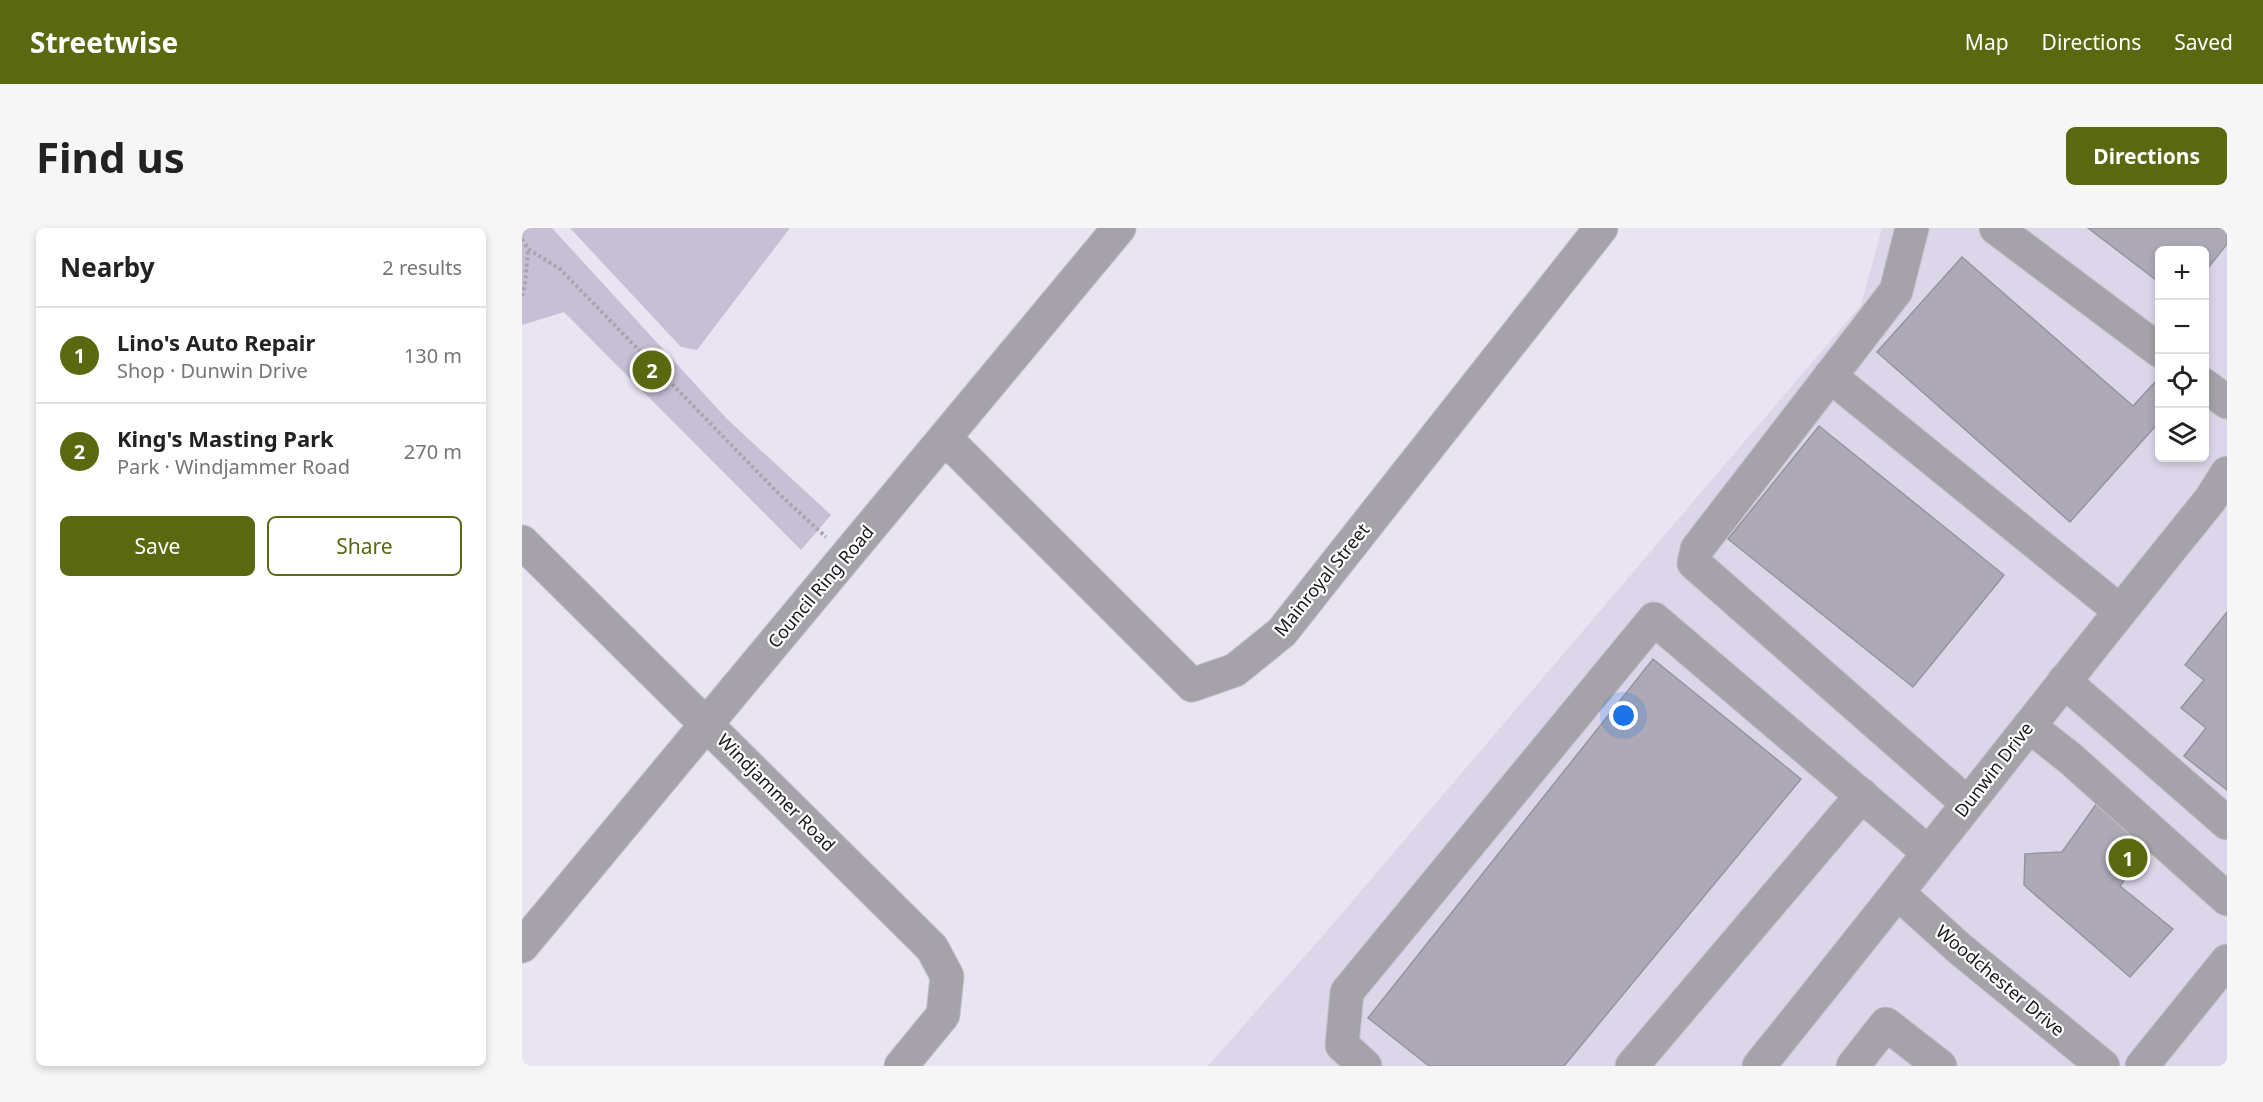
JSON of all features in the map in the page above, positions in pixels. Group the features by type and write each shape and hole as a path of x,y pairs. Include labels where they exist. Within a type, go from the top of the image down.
{"street":[{"name":"Council Ring Road","path":"522,946 1119,228"},
{"name":"Mainroyal Street","path":"945,438 1192,685 1235,670 1282,632 1601,228"},
{"path":"1912,228 1896,291 1697,549 1694,563 1967,803"},
{"path":"1996,228 2155,347"},
{"path":"1830,376 2120,611"},
{"path":"2209,388 2227,402"},
{"name":"Dunwin Drive","path":"1759,1066 1899,894 1967,803 2210,500 2227,473"},
{"name":"Windjammer Road","path":"522,542 932,948 947,976 943,1015 901,1066"},
{"path":"1365,1066 1342,1045 1347,992 1654,619 1929,853"},
{"path":"2064,681 2227,823"},
{"path":"2029,726 2071,759 2227,899"},
{"path":"1632,1066 1862,795"},
{"name":"Woodchester Drive","path":"1899,894 1960,949 2103,1066"},
{"path":"2142,1066 2227,961"},
{"path":"1854,1066 1886,1024 1940,1066"}],"path":[{"path":"522,239 528,249 560,269 779,494 847,555"},
{"path":"522,296 528,249"}],"shaded area":[{"path":"522,228 552,228 727,419 831,515 801,550 564,312 522,325"},
{"path":"570,228 790,228 697,350 681,347"},
{"path":"1882,228 2227,228 2227,1066 1208,1066 1326,932 1861,305"}],"building":[{"path":"2088,228 2227,228 2227,244 2209,267 2209,246 2155,246 2155,279"},
{"path":"1962,257 2133,406 2155,382 2155,427 2070,522 1877,352"},
{"path":"1819,426 2004,575 1913,687 1728,539"},
{"path":"2227,612 2227,790 2184,756 2206,728 2181,708 2204,680 2185,665"},
{"path":"1653,659 1801,779 1564,1066 1429,1066 1368,1018"},
{"path":"2097,803 2154,842 2120,886 2173,929 2130,977 2024,885 2025,854 2062,852"}],"place":[{"name":"King's Masting Park","path":"652,370"},
{"name":"Lino's Auto Repair","path":"2128,858"}]}
